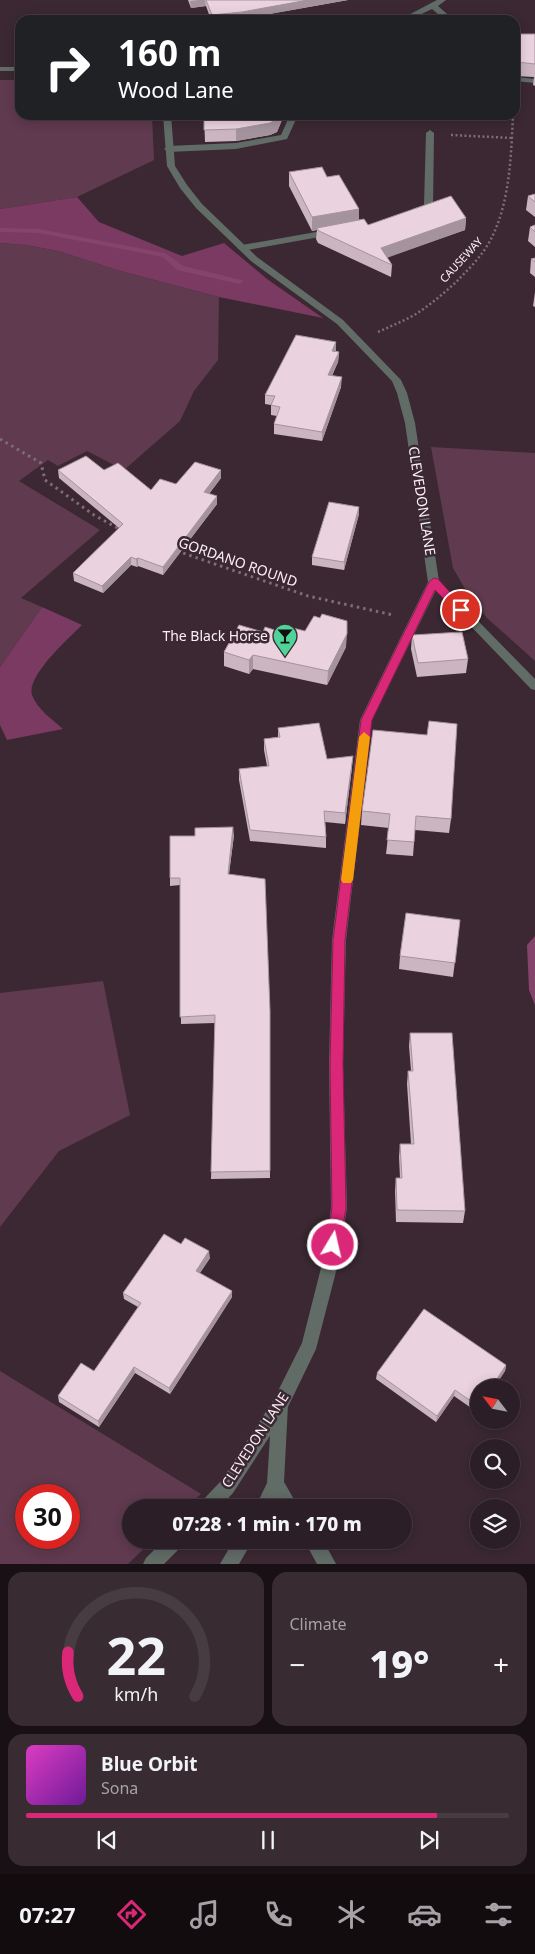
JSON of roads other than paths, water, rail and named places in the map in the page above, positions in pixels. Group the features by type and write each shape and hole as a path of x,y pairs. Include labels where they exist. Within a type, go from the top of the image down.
{"street":[{"path":"414,15 442,0"},
{"path":"433,6 444,15"},
{"path":"0,68 15,68"},
{"path":"520,80 535,81"},
{"name":"CLEVEDON LANE","path":"166,120 168,149 172,166 183,186 199,206 242,248 340,322 396,380 402,393 410,422 434,582 366,720 339,940 336,1064 339,1208 330,1264 310,1344 280,1405 227,1487 216,1499"},
{"path":"168,149 236,146 284,137 292,120"},
{"path":"404,215 428,207 430,134"},
{"path":"242,248 343,230"},
{"path":"434,582 535,686"},
{"path":"268,1499 275,1484 280,1405"},
{"path":"275,1484 285,1499"},
{"path":"152,1564 167,1549"},
{"path":"229,1564 238,1549"},
{"path":"318,1549 327,1564"}],"waterway":[{"path":"0,230 39,231 165,255 180,268 239,282"}],"place":[{"name":"The Black Horse","path":"285,657"}]}
